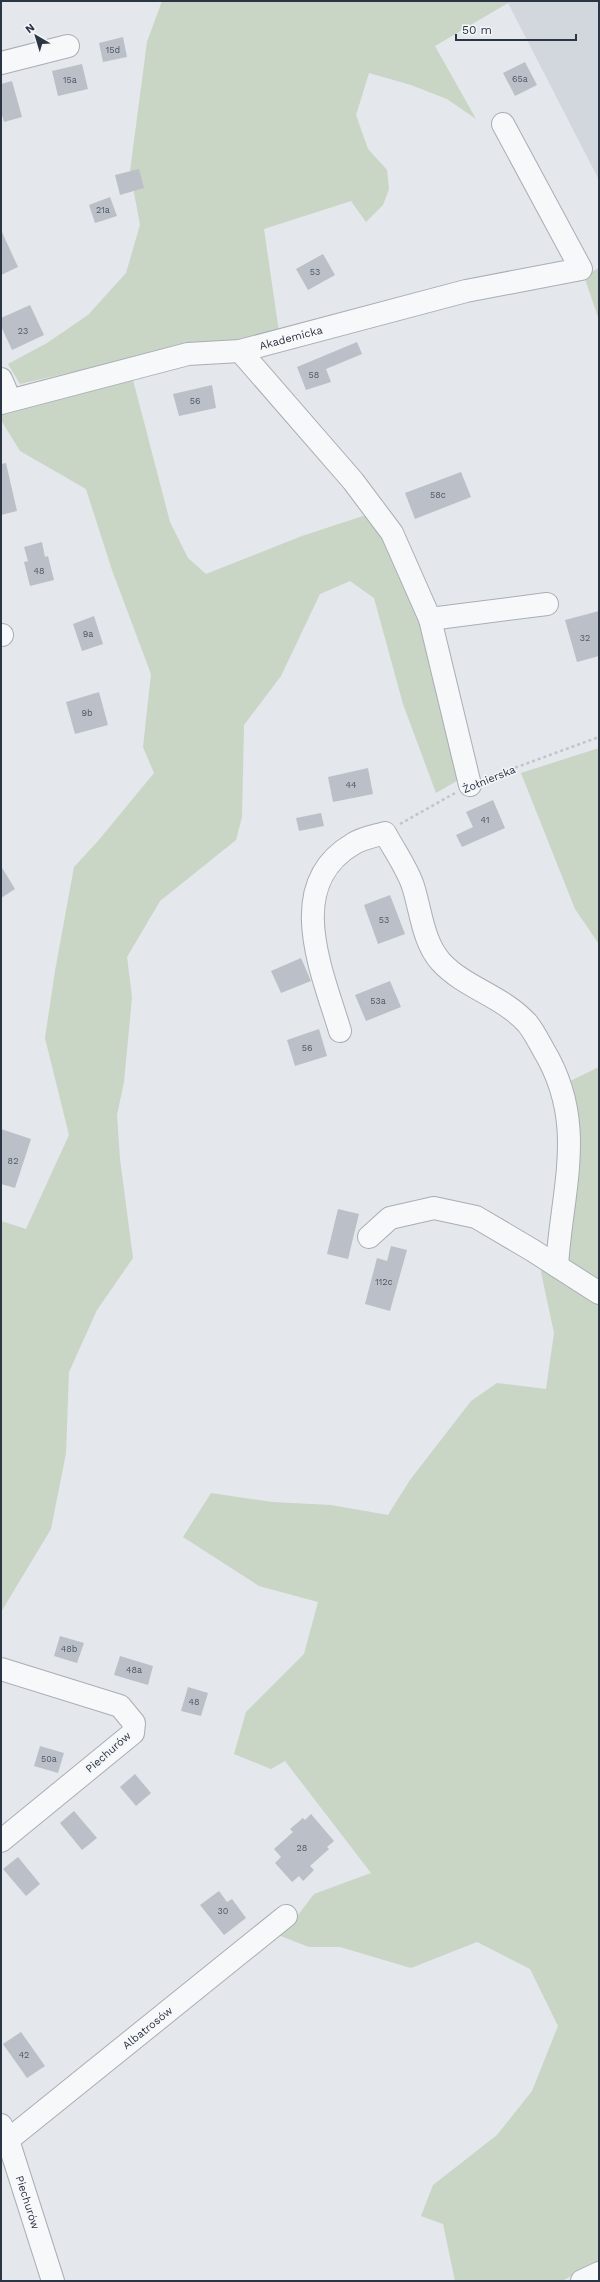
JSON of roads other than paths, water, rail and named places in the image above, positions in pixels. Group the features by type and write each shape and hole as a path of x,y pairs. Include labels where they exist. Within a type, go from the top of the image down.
{"street":[{"path":"1,63 68,46"},
{"name":"Akademicka","path":"6,401 188,354 240,350 466,291 581,270 503,124"},
{"path":"240,350 353,481 392,533 430,619 470,785"},
{"path":"1,379 6,401"},
{"path":"430,619 547,604"},
{"path":"340,1031 315,948 312,921 314,898 327,865 354,843 385,833 412,885 429,942 440,961 457,977 501,1000 527,1023 550,1060 564,1092 570,1130 568,1180 559,1230 557,1266"},
{"path":"369,1237 390,1218 434,1208 476,1217 532,1250 599,1293"},
{"path":"532,1250 559,1230"},
{"name":"Piechurów","path":"1,1670 120,1706 134,1723 133,1733 1,1841"},
{"name":"Albatrosów","path":"5,2132 286,1916"},
{"name":"Piechurów","path":"5,2132 8,2170 53,2281"},
{"path":"582,2281 599,2272"}]}
